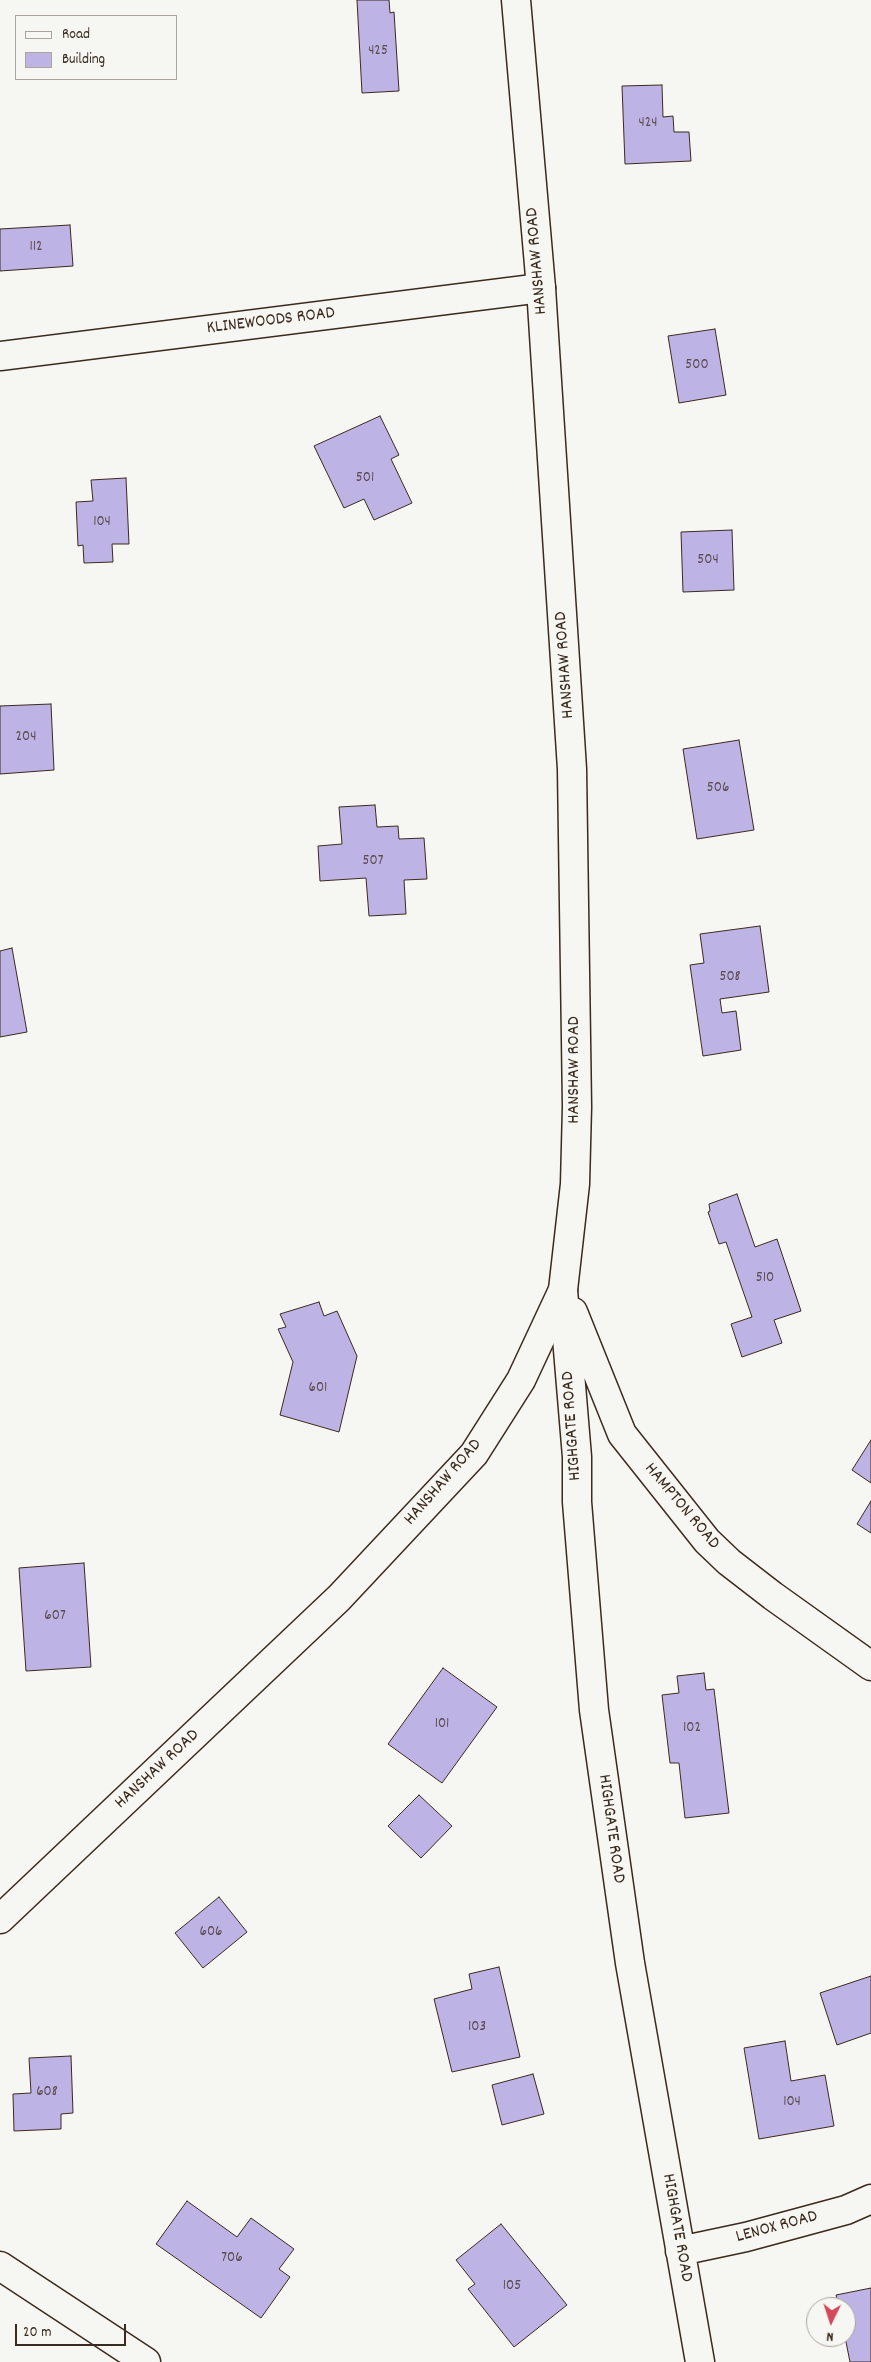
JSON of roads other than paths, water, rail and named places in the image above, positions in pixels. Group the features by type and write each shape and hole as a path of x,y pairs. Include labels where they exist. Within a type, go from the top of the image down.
{"street":[{"name":"HANSHAW ROAD","path":"0,1919 339,1598 474,1454 521,1380 564,1290 575,1184 577,1107 572,769 541,288 516,0"},
{"name":"KLINEWOODS ROAD","path":"0,356 541,288"},
{"name":"HAMPTON ROAD","path":"564,1290 622,1434 701,1534 729,1562 871,1666"},
{"name":"HIGHGATE ROAD","path":"564,1290 577,1457 577,1502 594,1710 630,1963 700,2362"},
{"name":"LENOX ROAD","path":"680,2251 746,2237 846,2210 871,2199"},
{"path":"0,2266 146,2362"}]}
